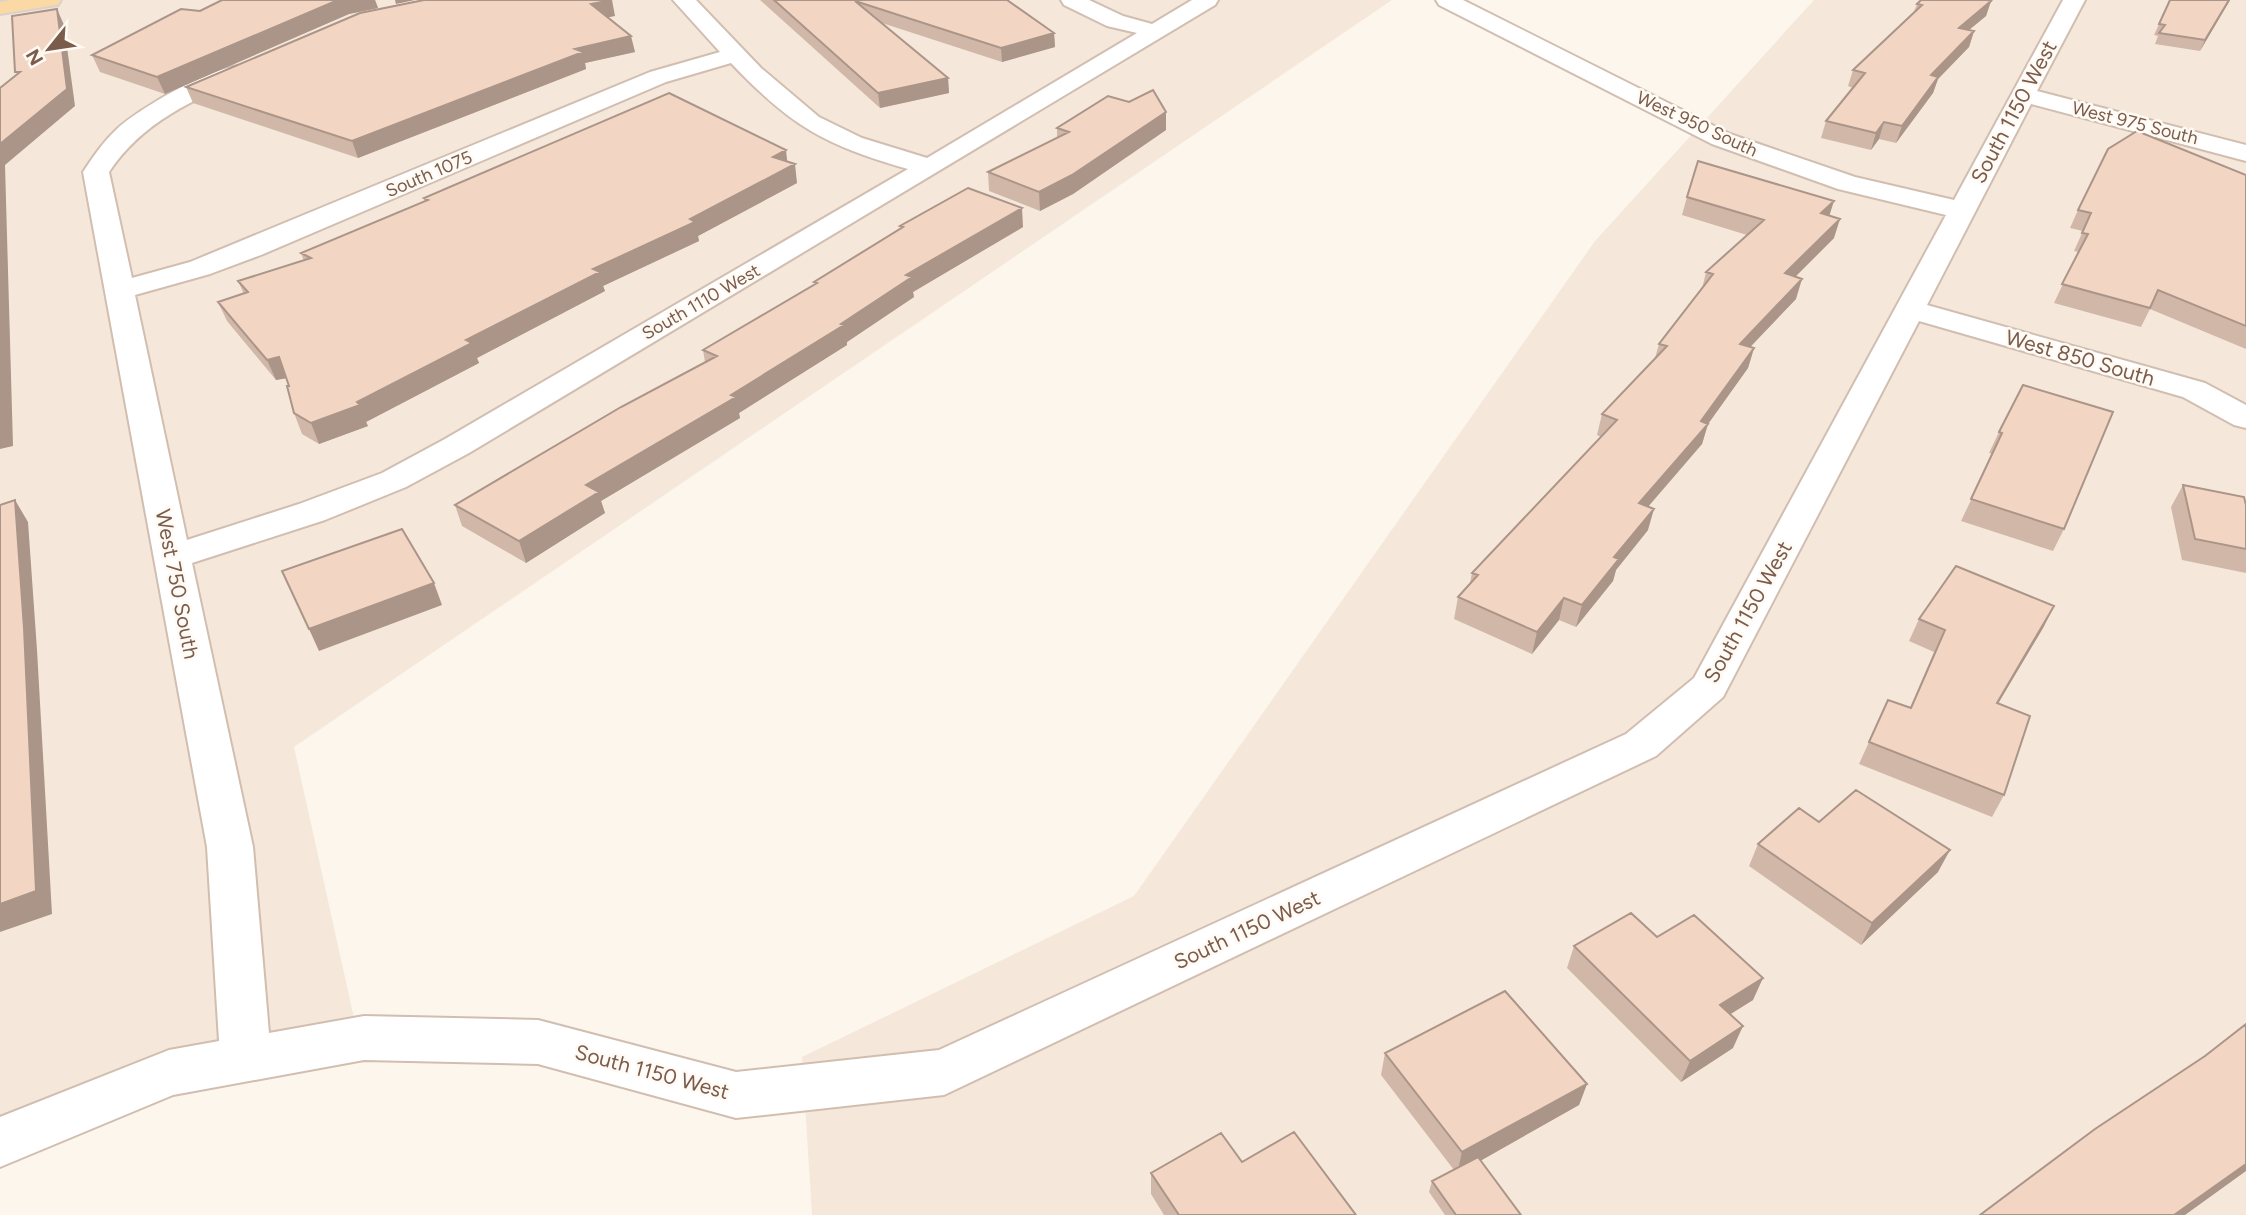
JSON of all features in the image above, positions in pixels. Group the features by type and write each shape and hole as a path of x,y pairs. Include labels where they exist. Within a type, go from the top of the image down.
{"main road":[{"path":"0,8 50,0"}],"street":[{"path":"684,0 792,109 828,132 864,148 930,167"},
{"path":"1072,0 1115,21 1155,31"},
{"name":"South 1110 West","path":"172,557 312,512 394,480 457,446 930,167 1207,0"},
{"name":"West 950 South","path":"1447,0 1721,139 1847,183 1961,210"},
{"name":"South 1150 West","path":"0,1142 169,1073 364,1038 538,1042 736,1095 944,1072 1641,745 1709,687 2074,0"},
{"name":"South 1075","path":"119,290 201,268 251,249 658,77 738,54"},
{"name":"West 750 South","path":"246,1059 230,847 96,172 107,152 133,125 181,97 253,65"},
{"name":"West 975 South","path":"2023,95 2246,153"},
{"name":"West 850 South","path":"1909,309 2194,390 2246,418"}],"shaded area":[{"path":"61,0 1392,0 294,747 354,1018 0,1160 0,10"},
{"path":"1814,0 2246,0 2246,1215 812,1215 802,1057 1134,896 1595,241"}],"building":[{"path":"222,0 338,0 157,77 92,55 181,9 200,11"},
{"path":"424,0 612,0 591,4 631,36 575,49 583,52 352,141 186,87 360,13"},
{"path":"774,0 1007,0 1054,33 1001,48 855,1 948,78 878,93"},
{"path":"1921,0 1991,1 1959,28 1974,31 1931,75 1938,77 1902,126 1884,122 1876,133 1826,121 1865,73 1853,70 1922,5 1917,4"},
{"path":"2170,0 2229,0 2205,40 2159,33 2165,25 2159,24"},
{"path":"57,9 67,89 0,144 0,88 20,72 15,72 12,16"},
{"path":"1153,90 1166,112 1072,175 1039,192 988,172 1069,132 1057,128 1108,96 1129,102"},
{"path":"669,93 786,150 773,157 795,164 690,219 695,222 593,269 600,272 466,340 472,343 357,402 360,405 311,423 294,413 289,386 279,357 267,360 218,302 248,292 238,281 311,258 301,253"},
{"path":"2137,131 2246,175 2246,326 2158,290 2150,308 2062,284 2088,234 2082,233 2091,213 2078,210 2108,149"},
{"path":"1698,161 1834,201 1821,213 1840,219 1785,273 1802,279 1740,344 1754,348 1701,421 1708,424 1639,503 1654,509 1614,557 1619,559 1582,605 1564,598 1537,632 1458,597 1478,575 1472,573 1617,420 1602,414 1667,346 1659,344 1713,274 1706,272 1764,220 1687,197"},
{"path":"968,188 1022,208 906,275 912,277 841,324 844,325 731,395 736,397 586,485 599,492 519,541 455,505 621,407 717,356 703,350 817,283 814,282 903,227 900,226"},
{"path":"0,359 1,425 0,426"},
{"path":"2023,385 2113,412 2064,529 1971,499 2002,433 1999,432"},
{"path":"2183,485 2244,497 2246,549 2195,539"},
{"path":"15,500 24,628 36,891 0,904 0,505"},
{"path":"402,529 434,583 309,629 282,571"},
{"path":"1956,566 2054,606 1997,703 2030,716 2004,795 1869,742 1888,700 1911,708 1945,630 1919,619"},
{"path":"1856,790 1950,850 1872,923 1758,844 1799,808 1819,822"},
{"path":"1631,913 1657,937 1694,915 1763,978 1720,1005 1743,1026 1690,1061 1574,946"},
{"path":"1505,991 1587,1084 1462,1152 1385,1053"},
{"path":"2246,1024 2246,1164 2174,1215 1980,1215 2095,1129 2205,1056"},
{"path":"1294,1132 1356,1215 1179,1215 1151,1173 1221,1133 1242,1162"},
{"path":"1478,1157 1521,1215 1456,1215 1432,1181"}]}
